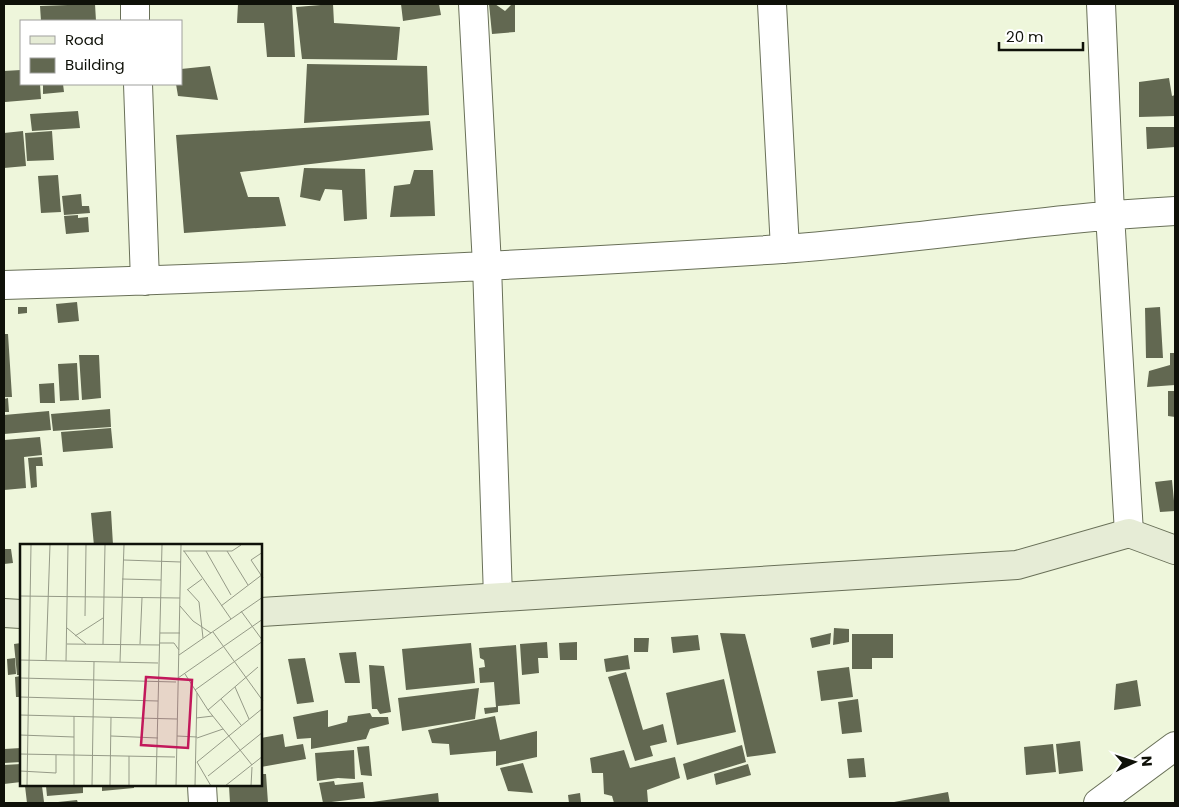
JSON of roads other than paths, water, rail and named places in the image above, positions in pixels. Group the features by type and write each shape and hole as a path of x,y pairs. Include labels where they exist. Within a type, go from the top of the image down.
{"street":[{"path":"135,4 136,20"},
{"path":"473,4 487,265 498,597"},
{"path":"772,4 785,249"},
{"path":"1102,4 1110,214 1129,533"},
{"path":"138,85 146,280"},
{"path":"4,285 487,265 785,249 1110,214 1175,211"},
{"path":"262,612 1018,566 1129,533 1175,550"},
{"path":"4,613 20,614"},
{"path":"1098,803 1175,746"},
{"path":"202,787 203,803"}]}
